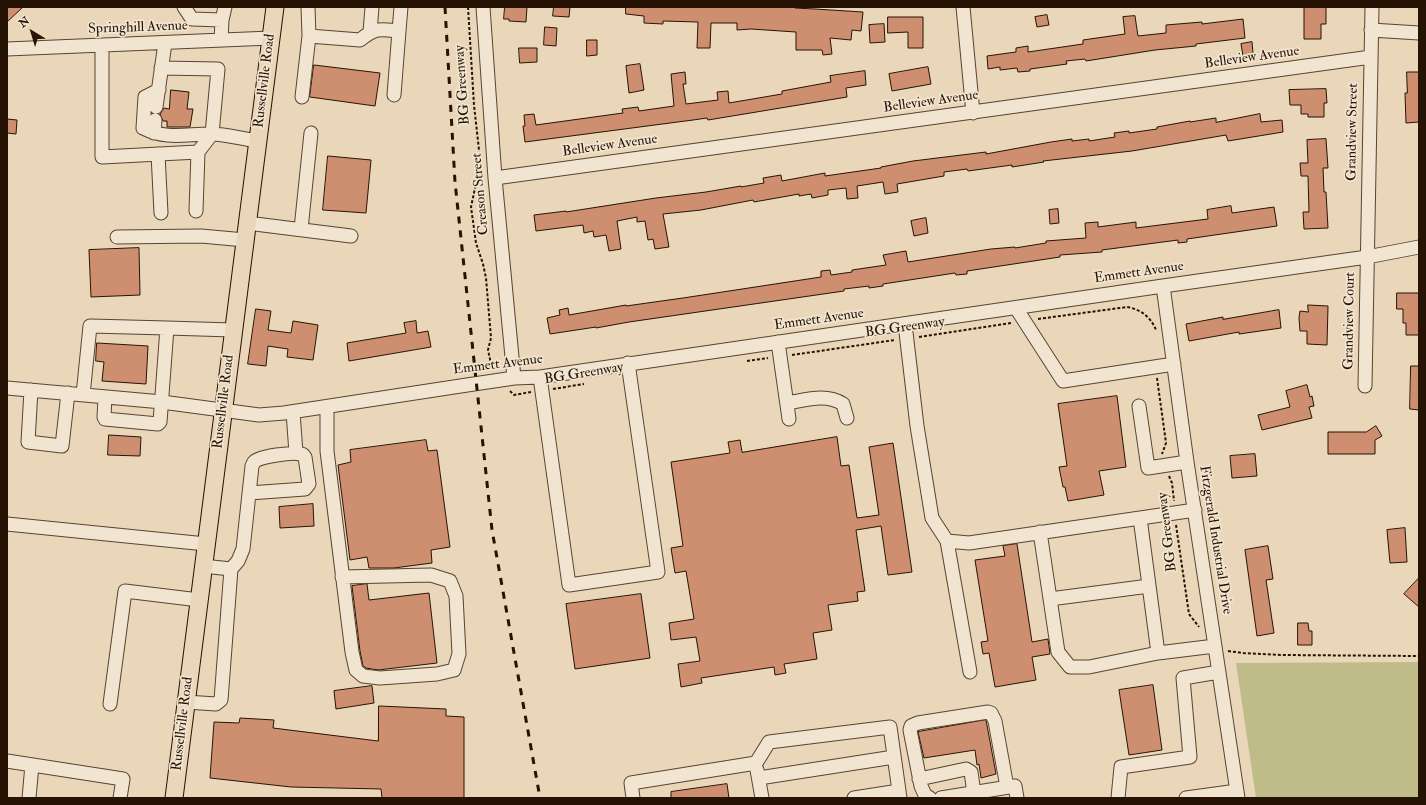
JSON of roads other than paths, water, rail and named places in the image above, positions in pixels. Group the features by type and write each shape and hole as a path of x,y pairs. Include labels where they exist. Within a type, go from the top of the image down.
{"main road":[{"name":"Russellville Road","path":"174,798 244,240 275,7"}],"street":[{"path":"184,7 192,19 222,20"},
{"path":"221,40 222,20 225,7"},
{"path":"302,97 309,36 308,7"},
{"path":"370,32 372,7"},
{"path":"394,95 400,7"},
{"name":"Creason Street","path":"483,7 508,379"},
{"path":"963,7 972,113"},
{"name":"Grandview Street","path":"1367,257 1372,7"},
{"path":"309,36 360,40 370,32 381,29 399,31"},
{"path":"1371,30 1419,33"},
{"name":"Springhill Avenue","path":"7,49 271,38"},
{"path":"159,90 145,97 143,128 155,120 162,68 164,43"},
{"path":"102,46 102,156 198,152"},
{"name":"Belleview Avenue","path":"495,178 1371,57"},
{"path":"162,68 218,69 212,134 198,152 196,211"},
{"path":"155,120 176,136 212,134 257,141"},
{"path":"301,229 311,133"},
{"path":"158,154 161,213"},
{"path":"247,223 351,236"},
{"path":"116,237 201,236 244,240"},
{"name":"Emmett Avenue","path":"7,388 162,402 259,415 293,412 508,379 540,377 628,363 1367,257 1419,247"},
{"name":"Grandview Court","path":"1365,386 1367,257"},
{"name":"Fitzgerald Industrial Drive","path":"1163,286 1187,462 1237,794"},
{"path":"1016,308 1063,381 1174,364"},
{"path":"905,324 917,426 932,518 947,541 970,672"},
{"path":"83,394 89,327 91,325 233,330"},
{"path":"105,397 105,419 158,424 160,422 167,328"},
{"path":"778,342 789,419"},
{"path":"540,377 569,585 658,572 628,363"},
{"path":"31,390 28,442 62,446 68,393"},
{"path":"787,403 826,397 836,399 843,404 847,418"},
{"path":"1139,406 1148,468 1187,462"},
{"path":"326,407 327,451 342,577 352,652 356,670 364,676 380,678 437,674 454,670 460,654 456,596 450,581 431,575 342,577"},
{"path":"293,412 296,453"},
{"path":"186,702 216,704 221,700 231,569 238,561 243,549 249,493 252,466 257,459 296,453 303,455 307,461 310,484 308,487 301,490 249,493"},
{"path":"947,541 969,543 1195,510"},
{"path":"1140,518 1158,653"},
{"path":"7,524 206,544"},
{"path":"1040,532 1058,652 1070,667 1089,667 1158,653 1215,644"},
{"path":"203,566 231,569"},
{"path":"1050,599 1149,586"},
{"path":"110,704 125,591 199,600"},
{"path":"1118,798 1121,767 1190,757 1183,678 1219,672"},
{"path":"930,798 925,795 921,786 910,730 911,726 918,723 988,712 991,713 996,721 1007,787"},
{"path":"762,798 756,763 769,742 890,726 900,795 854,798"},
{"path":"759,778 894,757"},
{"path":"7,761 123,779 120,798"},
{"path":"633,798 631,783 756,763"},
{"path":"29,798 32,765"},
{"path":"919,778 966,769 971,772 974,793"},
{"path":"941,798 1014,786 1017,798"},
{"path":"1186,798 1237,794"}],"railway":[{"path":"445,7 455,182 492,530 540,798"}]}
